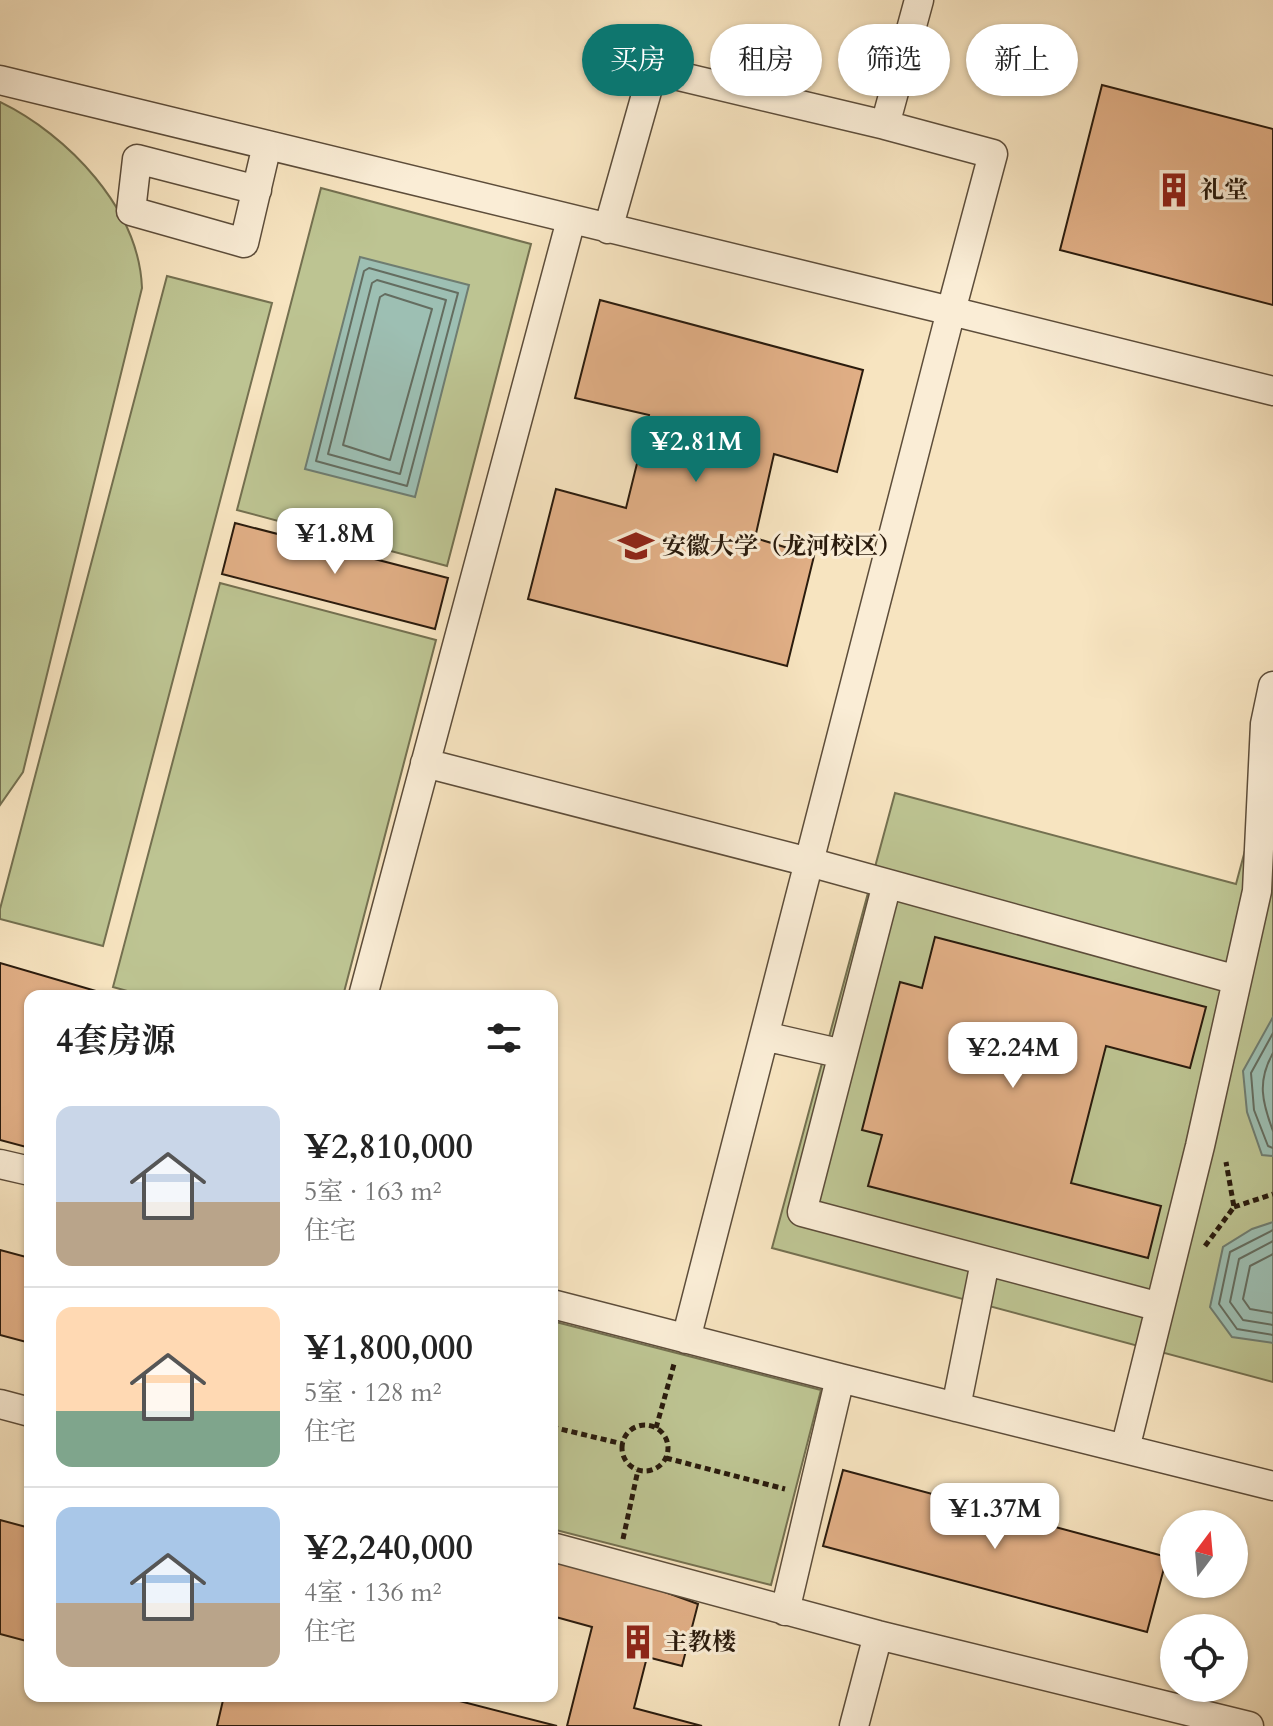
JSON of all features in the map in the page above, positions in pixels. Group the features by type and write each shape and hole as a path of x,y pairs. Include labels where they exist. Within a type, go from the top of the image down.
{"lane":[{"path":"885,125 919,0"},
{"path":"608,229 653,70 993,154 683,1338"},
{"path":"0,80 1273,391"},
{"path":"257,190 267,145"},
{"path":"365,990 571,220"},
{"path":"1125,1449 1257,891 1273,686"},
{"path":"425,763 809,862 1237,980"},
{"path":"887,884 802,1212 1160,1307"},
{"path":"764,1036 843,1054"},
{"path":"0,1164 24,1170"},
{"path":"956,1407 985,1262"},
{"path":"558,1306 1273,1486"},
{"path":"785,1611 840,1378"},
{"path":"0,1404 24,1410"},
{"path":"558,1549 878,1635 1249,1726"},
{"path":"854,1726 878,1635"}],"path":[{"path":"1234,1207 1273,1194"},
{"path":"656,1428 683,1338"},
{"path":"558,1428 623,1444"},
{"path":"623,1444 635,1428 656,1428"},
{"path":"623,1444 628,1463 638,1470 651,1471 666,1458 668,1444 656,1428"},
{"path":"666,1458 812,1496"},
{"path":"618,1565 638,1470"}],"green space":[{"path":"0,102 50,134 95,178 114,203 128,230 138,259 142,288 23,772 0,805"},
{"path":"321,188 531,244 447,566 237,510"},
{"path":"167,276 272,303 103,946 0,919 0,909"},
{"path":"220,583 436,640 345,990 124,990 113,987"},
{"path":"1273,746 1273,1382 772,1248 895,793 1236,884"},
{"path":"558,1323 821,1390 771,1585 558,1531"}],"water":[{"path":"360,257 469,285 415,497 305,469"},
{"path":"1273,1017 1273,1156 1262,1155 1247,1112 1243,1071"},
{"path":"1273,1222 1273,1343 1232,1337 1210,1307 1223,1247 1252,1229"}],"building":[{"name":"礼堂","path":"1102,85 1273,129 1273,305 1060,250"},
{"path":"600,300 863,370 837,472 774,454 755,538 814,556 787,666 528,599 556,489 626,508 649,415 575,398"},
{"path":"235,523 448,578 435,629 222,574"},
{"path":"935,937 1206,1007 1190,1068 1106,1046 1071,1183 1161,1206 1148,1258 868,1186 882,1135 862,1130 900,982 922,988"},
{"path":"0,963 92,990 24,990 24,1146 0,1140"},
{"path":"0,1250 24,1256 24,1341 0,1335"},
{"path":"843,1470 1160,1555 1160,1583 1147,1632 823,1546"},
{"path":"0,1520 24,1526 24,1640 0,1634"},
{"name":"主教楼","path":"558,1553 698,1604 682,1666 647,1657 634,1708 702,1726 567,1726 592,1627 558,1618"},
{"path":"223,1702 463,1702 557,1726 217,1726"}],"place":[{"name":"礼堂","path":"1174,190"},
{"name":"安徽大学（龙河校区）","path":"636,546"},
{"name":"主教楼","path":"638,1642"}]}
